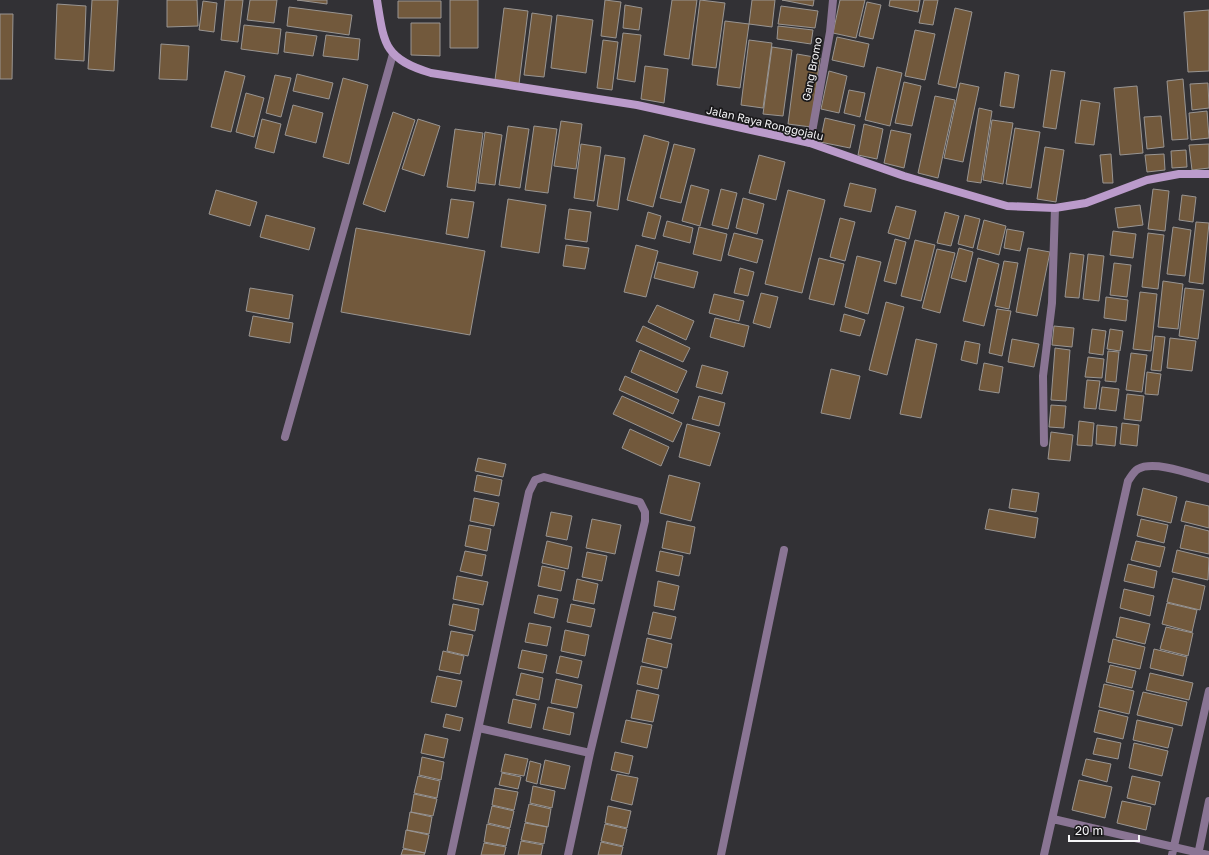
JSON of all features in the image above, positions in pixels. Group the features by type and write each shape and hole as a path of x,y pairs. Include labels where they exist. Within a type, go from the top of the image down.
{"street":[{"name":"Jalan Raya Ronggojalu","path":"377,0 386,44 400,61 416,69 431,73 636,106 810,143 904,176 1007,206 1055,208 1086,203 1147,180 1179,174 1209,174"},
{"name":"Gang Bromo","path":"810,143 830,32 833,0"},
{"path":"285,437 393,54"},
{"path":"1044,443 1044,376 1052,303 1055,208"},
{"path":"1044,855 1128,481 1133,472 1146,466 1160,466 1209,479"},
{"path":"451,855 529,492 535,480 544,477 640,502 645,512 643,528 590,753 568,855"},
{"path":"721,855 784,550"},
{"path":"1173,852 1209,691"},
{"path":"479,728 590,753"},
{"path":"1198,854 1209,802"},
{"path":"1053,819 1173,852 1208,855"}],"building":[{"path":"92,0 118,0 114,71 88,69"},
{"path":"167,0 197,0 198,26 167,27"},
{"path":"225,0 243,0 238,42 221,40"},
{"path":"250,0 277,0 274,23 247,20"},
{"path":"297,0 327,0 327,4"},
{"path":"450,0 478,0 478,48 450,48"},
{"path":"605,0 621,2 616,38 601,36"},
{"path":"672,0 697,0 689,59 664,55"},
{"path":"700,0 725,3 716,68 692,65"},
{"path":"752,0 775,0 772,27 749,24"},
{"path":"782,0 814,0 813,6"},
{"path":"840,0 865,0 856,38 833,33"},
{"path":"890,0 920,0 918,12 889,6"},
{"path":"924,0 938,0 933,25 919,23"},
{"path":"203,1 217,3 214,32 199,30"},
{"path":"398,1 441,1 441,18 398,18"},
{"path":"867,2 881,5 873,39 859,36"},
{"path":"57,4 86,6 84,61 55,59"},
{"path":"625,5 642,8 639,30 623,28"},
{"path":"781,6 818,11 815,28 778,24"},
{"path":"289,7 352,15 349,35 287,26"},
{"path":"504,8 528,11 519,84 495,80"},
{"path":"955,8 972,12 956,88 938,84"},
{"path":"1209,10 1209,71 1188,72 1184,12"},
{"path":"532,13 552,16 544,77 524,75"},
{"path":"0,14 13,14 12,79 0,79"},
{"path":"557,15 593,20 586,73 551,68"},
{"path":"725,21 749,24 740,88 717,85"},
{"path":"411,23 440,23 440,56 411,55"},
{"path":"244,25 281,29 278,54 241,49"},
{"path":"778,26 813,30 811,44 777,39"},
{"path":"915,30 935,34 925,80 905,76"},
{"path":"286,32 317,36 313,56 284,52"},
{"path":"623,33 641,35 635,82 617,79"},
{"path":"326,35 360,39 358,60 323,56"},
{"path":"837,37 869,44 864,67 832,60"},
{"path":"603,40 618,42 612,90 597,88"},
{"path":"749,40 772,43 763,108 741,105"},
{"path":"161,44 189,46 187,80 159,79"},
{"path":"772,47 792,50 783,116 763,114"},
{"path":"797,54 820,58 811,127 788,124"},
{"path":"645,66 668,69 664,103 641,99"},
{"path":"877,67 902,73 890,126 865,120"},
{"path":"1051,70 1065,72 1056,129 1043,127"},
{"path":"225,71 245,76 231,132 211,127"},
{"path":"829,71 847,76 839,113 821,109"},
{"path":"1005,72 1019,75 1014,108 1000,106"},
{"path":"297,74 333,83 329,99 293,91"},
{"path":"275,75 291,78 281,117 266,113"},
{"path":"343,78 368,85 349,164 323,157"},
{"path":"1183,79 1188,139 1172,140 1167,81"},
{"path":"904,82 921,86 912,126 895,123"},
{"path":"960,83 979,87 963,162 944,158"},
{"path":"1208,83 1209,108 1192,110 1190,84"},
{"path":"1137,86 1143,153 1120,155 1114,88"},
{"path":"849,90 865,93 860,117 844,113"},
{"path":"246,93 264,98 254,137 236,132"},
{"path":"935,96 955,100 938,178 918,173"},
{"path":"1081,100 1100,103 1094,145 1075,143"},
{"path":"293,105 323,113 316,143 285,135"},
{"path":"979,108 992,111 981,183 967,181"},
{"path":"1207,111 1209,138 1191,140 1189,113"},
{"path":"393,112 415,120 385,212 363,204"},
{"path":"1161,116 1164,147 1147,149 1144,117"},
{"path":"825,118 855,125 850,148 820,142"},
{"path":"262,119 281,124 274,153 255,148"},
{"path":"418,119 440,126 424,176 402,169"},
{"path":"992,120 1013,123 1003,184 983,180"},
{"path":"561,121 582,124 576,169 554,166"},
{"path":"864,124 883,129 877,159 858,155"},
{"path":"508,126 529,129 520,188 499,185"},
{"path":"534,126 557,129 548,193 525,190"},
{"path":"1015,128 1040,132 1031,188 1006,184"},
{"path":"455,129 483,133 475,191 447,187"},
{"path":"891,130 911,134 904,168 884,163"},
{"path":"485,132 502,135 495,185 478,183"},
{"path":"644,135 669,142 653,207 627,200"},
{"path":"581,144 601,147 594,201 574,198"},
{"path":"674,144 695,149 681,203 660,198"},
{"path":"1209,144 1209,168 1192,170 1189,145"},
{"path":"1045,147 1064,150 1056,202 1037,199"},
{"path":"1186,150 1187,167 1172,168 1171,151"},
{"path":"1111,154 1113,183 1103,183 1100,155"},
{"path":"1164,154 1165,170 1147,172 1145,155"},
{"path":"605,155 625,158 618,210 597,206"},
{"path":"759,155 785,162 776,200 749,193"},
{"path":"850,183 876,189 871,212 844,206"},
{"path":"691,185 709,190 700,226 682,221"},
{"path":"721,189 737,193 728,229 712,225"},
{"path":"1153,189 1169,191 1165,231 1148,229"},
{"path":"216,190 257,202 250,226 209,214"},
{"path":"788,190 825,200 802,293 765,284"},
{"path":"1182,195 1196,197 1193,222 1179,220"},
{"path":"743,198 764,204 757,234 736,228"},
{"path":"451,199 474,202 468,238 446,234"},
{"path":"508,199 546,205 539,253 501,247"},
{"path":"1140,205 1143,225 1118,228 1115,208"},
{"path":"896,206 916,211 909,239 888,233"},
{"path":"569,209 591,212 587,242 565,239"},
{"path":"648,212 661,216 655,239 642,236"},
{"path":"945,212 959,216 951,246 937,243"},
{"path":"266,215 315,228 309,250 260,237"},
{"path":"965,215 980,219 973,248 958,244"},
{"path":"840,218 855,222 845,261 830,257"},
{"path":"984,220 1006,226 999,255 977,249"},
{"path":"667,221 693,228 690,243 663,236"},
{"path":"1196,222 1209,223 1203,284 1189,282"},
{"path":"699,227 727,234 721,261 693,254"},
{"path":"1173,227 1191,230 1185,276 1167,274"},
{"path":"356,228 485,251 470,335 341,312"},
{"path":"1007,229 1024,232 1020,251 1004,248"},
{"path":"1113,231 1136,234 1133,258 1110,255"},
{"path":"734,233 763,240 757,263 728,255"},
{"path":"1148,233 1164,235 1158,289 1142,287"},
{"path":"895,239 906,242 896,284 884,281"},
{"path":"915,240 935,245 921,301 901,296"},
{"path":"566,245 589,248 585,269 563,266"},
{"path":"636,245 658,251 646,297 624,292"},
{"path":"959,248 973,252 966,282 951,278"},
{"path":"1028,248 1050,252 1037,316 1016,312"},
{"path":"937,249 955,253 940,313 922,308"},
{"path":"1070,253 1084,255 1079,298 1065,297"},
{"path":"1088,254 1104,256 1099,301 1083,299"},
{"path":"857,256 881,262 868,314 845,307"},
{"path":"819,258 844,264 834,305 809,299"},
{"path":"978,258 999,264 984,326 963,321"},
{"path":"1004,261 1018,263 1009,309 995,306"},
{"path":"658,262 698,272 694,288 654,278"},
{"path":"1114,263 1131,265 1127,297 1110,295"},
{"path":"740,268 754,272 748,296 734,293"},
{"path":"1163,281 1183,284 1178,329 1158,327"},
{"path":"250,288 293,295 289,319 246,311"},
{"path":"1185,288 1204,290 1198,339 1179,336"},
{"path":"1140,292 1157,294 1151,351 1133,349"},
{"path":"761,293 778,297 770,328 753,323"},
{"path":"714,294 744,301 739,321 709,313"},
{"path":"1106,297 1128,300 1126,321 1104,318"},
{"path":"886,302 904,307 887,375 869,370"},
{"path":"657,305 694,321 686,340 648,322"},
{"path":"997,309 1011,311 1002,356 989,353"},
{"path":"844,314 865,320 860,336 840,331"},
{"path":"253,316 293,323 290,343 249,336"},
{"path":"715,318 749,326 744,347 710,337"},
{"path":"643,326 690,348 683,362 636,341"},
{"path":"1054,326 1074,328 1072,347 1052,345"},
{"path":"1092,329 1106,331 1103,355 1089,353"},
{"path":"1110,329 1123,331 1120,351 1107,349"},
{"path":"1155,336 1165,337 1161,371 1151,370"},
{"path":"1170,338 1196,341 1192,371 1167,368"},
{"path":"916,339 937,344 921,418 900,414"},
{"path":"1012,339 1039,344 1034,367 1008,362"},
{"path":"965,341 980,344 977,364 961,360"},
{"path":"1055,348 1070,350 1066,401 1051,400"},
{"path":"640,350 687,371 677,393 631,372"},
{"path":"1108,351 1119,352 1116,382 1105,381"},
{"path":"1131,353 1147,355 1142,392 1126,390"},
{"path":"1088,357 1104,359 1102,378 1085,377"},
{"path":"984,363 1003,367 999,393 979,390"},
{"path":"702,365 728,372 722,394 696,387"},
{"path":"831,369 860,376 850,419 821,413"},
{"path":"1147,372 1161,374 1158,395 1145,394"},
{"path":"625,376 679,400 673,414 619,390"},
{"path":"1087,380 1100,381 1096,409 1084,408"},
{"path":"1102,387 1119,389 1116,411 1099,409"},
{"path":"1127,394 1144,396 1141,421 1124,419"},
{"path":"622,396 682,423 673,442 613,414"},
{"path":"699,396 725,403 719,426 692,419"},
{"path":"1051,405 1066,406 1064,428 1049,427"},
{"path":"1079,421 1094,423 1092,446 1077,445"},
{"path":"1122,423 1139,425 1137,446 1120,444"},
{"path":"687,424 720,433 710,466 679,457"},
{"path":"1097,425 1117,427 1115,446 1096,444"},
{"path":"630,429 669,447 661,466 622,448"},
{"path":"1051,432 1073,435 1070,461 1048,459"},
{"path":"478,458 506,464 503,477 475,471"},
{"path":"477,475 502,480 499,496 474,491"},
{"path":"669,475 700,483 691,521 660,513"},
{"path":"1143,488 1177,497 1171,523 1137,515"},
{"path":"1012,489 1039,493 1036,512 1009,508"},
{"path":"474,498 499,503 494,526 470,521"},
{"path":"1186,501 1209,506 1209,528 1181,521"},
{"path":"989,509 1038,518 1035,538 985,529"},
{"path":"551,512 572,516 567,540 546,536"},
{"path":"592,519 621,525 615,554 586,548"},
{"path":"1141,519 1168,525 1164,543 1137,536"},
{"path":"667,521 695,527 690,554 662,548"},
{"path":"469,525 491,529 487,551 465,546"},
{"path":"1185,525 1209,531 1209,554 1180,548"},
{"path":"547,541 572,547 568,569 542,563"},
{"path":"1136,541 1165,547 1160,567 1131,560"},
{"path":"1177,550 1209,558 1208,580 1172,572"},
{"path":"465,551 486,555 482,576 460,571"},
{"path":"660,551 683,556 679,576 656,571"},
{"path":"587,552 607,556 602,581 582,577"},
{"path":"1128,564 1157,571 1154,588 1124,581"},
{"path":"542,566 565,571 561,591 538,586"},
{"path":"457,576 488,582 483,605 453,599"},
{"path":"1173,578 1205,586 1200,610 1167,602"},
{"path":"577,579 598,584 594,604 573,600"},
{"path":"658,581 679,586 674,610 654,606"},
{"path":"1124,589 1154,596 1150,616 1120,608"},
{"path":"538,595 558,599 554,618 534,613"},
{"path":"1167,603 1197,610 1192,632 1162,624"},
{"path":"453,604 479,609 475,631 449,625"},
{"path":"571,604 595,609 591,627 567,622"},
{"path":"653,612 676,617 671,639 648,634"},
{"path":"1120,617 1150,624 1145,644 1116,637"},
{"path":"529,623 551,627 547,646 525,642"},
{"path":"1166,627 1193,633 1188,656 1160,649"},
{"path":"565,630 589,635 585,656 561,651"},
{"path":"451,631 473,635 468,656 447,651"},
{"path":"647,638 672,644 667,668 642,662"},
{"path":"1113,639 1145,647 1140,669 1108,662"},
{"path":"1154,649 1187,657 1183,676 1150,668"},
{"path":"522,650 547,655 543,673 518,668"},
{"path":"443,651 464,656 460,674 439,670"},
{"path":"560,656 582,661 578,678 556,673"},
{"path":"1110,665 1136,671 1132,688 1106,682"},
{"path":"641,666 662,670 658,689 637,684"},
{"path":"521,673 543,678 539,700 516,695"},
{"path":"1150,673 1193,683 1189,700 1146,690"},
{"path":"437,676 462,681 456,707 431,702"},
{"path":"556,679 582,685 577,708 551,703"},
{"path":"1104,684 1134,691 1129,714 1099,707"},
{"path":"637,690 659,695 653,722 631,718"},
{"path":"1143,692 1187,702 1182,726 1137,715"},
{"path":"513,699 536,704 531,728 508,723"},
{"path":"548,707 574,713 570,735 543,729"},
{"path":"1099,710 1128,717 1123,739 1094,732"},
{"path":"446,714 463,718 460,731 443,727"},
{"path":"626,720 652,725 647,748 621,742"},
{"path":"1137,720 1173,728 1168,748 1133,740"},
{"path":"425,734 448,739 444,758 421,753"},
{"path":"1097,738 1121,743 1118,759 1093,754"},
{"path":"1134,743 1168,751 1162,776 1129,768"},
{"path":"615,752 633,756 629,774 611,770"},
{"path":"505,754 528,759 524,776 501,772"},
{"path":"422,757 444,762 441,780 419,775"},
{"path":"1086,759 1111,764 1107,782 1082,775"},
{"path":"545,760 570,766 565,789 540,784"},
{"path":"530,761 541,764 537,784 526,781"},
{"path":"502,773 521,777 518,789 499,785"},
{"path":"617,774 638,778 632,805 611,800"},
{"path":"418,776 440,781 437,798 414,793"},
{"path":"1132,776 1160,782 1155,805 1127,798"},
{"path":"1079,780 1112,787 1105,818 1072,810"},
{"path":"533,786 555,791 552,808 530,803"},
{"path":"495,788 518,792 514,810 492,805"},
{"path":"414,794 437,799 433,816 411,812"},
{"path":"1122,801 1151,807 1146,830 1117,823"},
{"path":"529,804 551,809 548,827 525,822"},
{"path":"492,806 514,811 510,828 488,823"},
{"path":"608,806 631,811 627,828 605,823"},
{"path":"410,812 432,817 429,834 407,830"},
{"path":"525,823 547,827 544,844 521,840"},
{"path":"487,824 510,829 506,846 484,842"},
{"path":"605,824 627,829 623,846 601,841"},
{"path":"406,830 429,835 425,853 403,848"},
{"path":"521,841 543,845 541,855 518,855"},
{"path":"601,842 623,847 621,855 598,855"},
{"path":"484,843 506,847 504,855 481,855"},
{"path":"403,849 425,853 424,855 401,855"}]}
